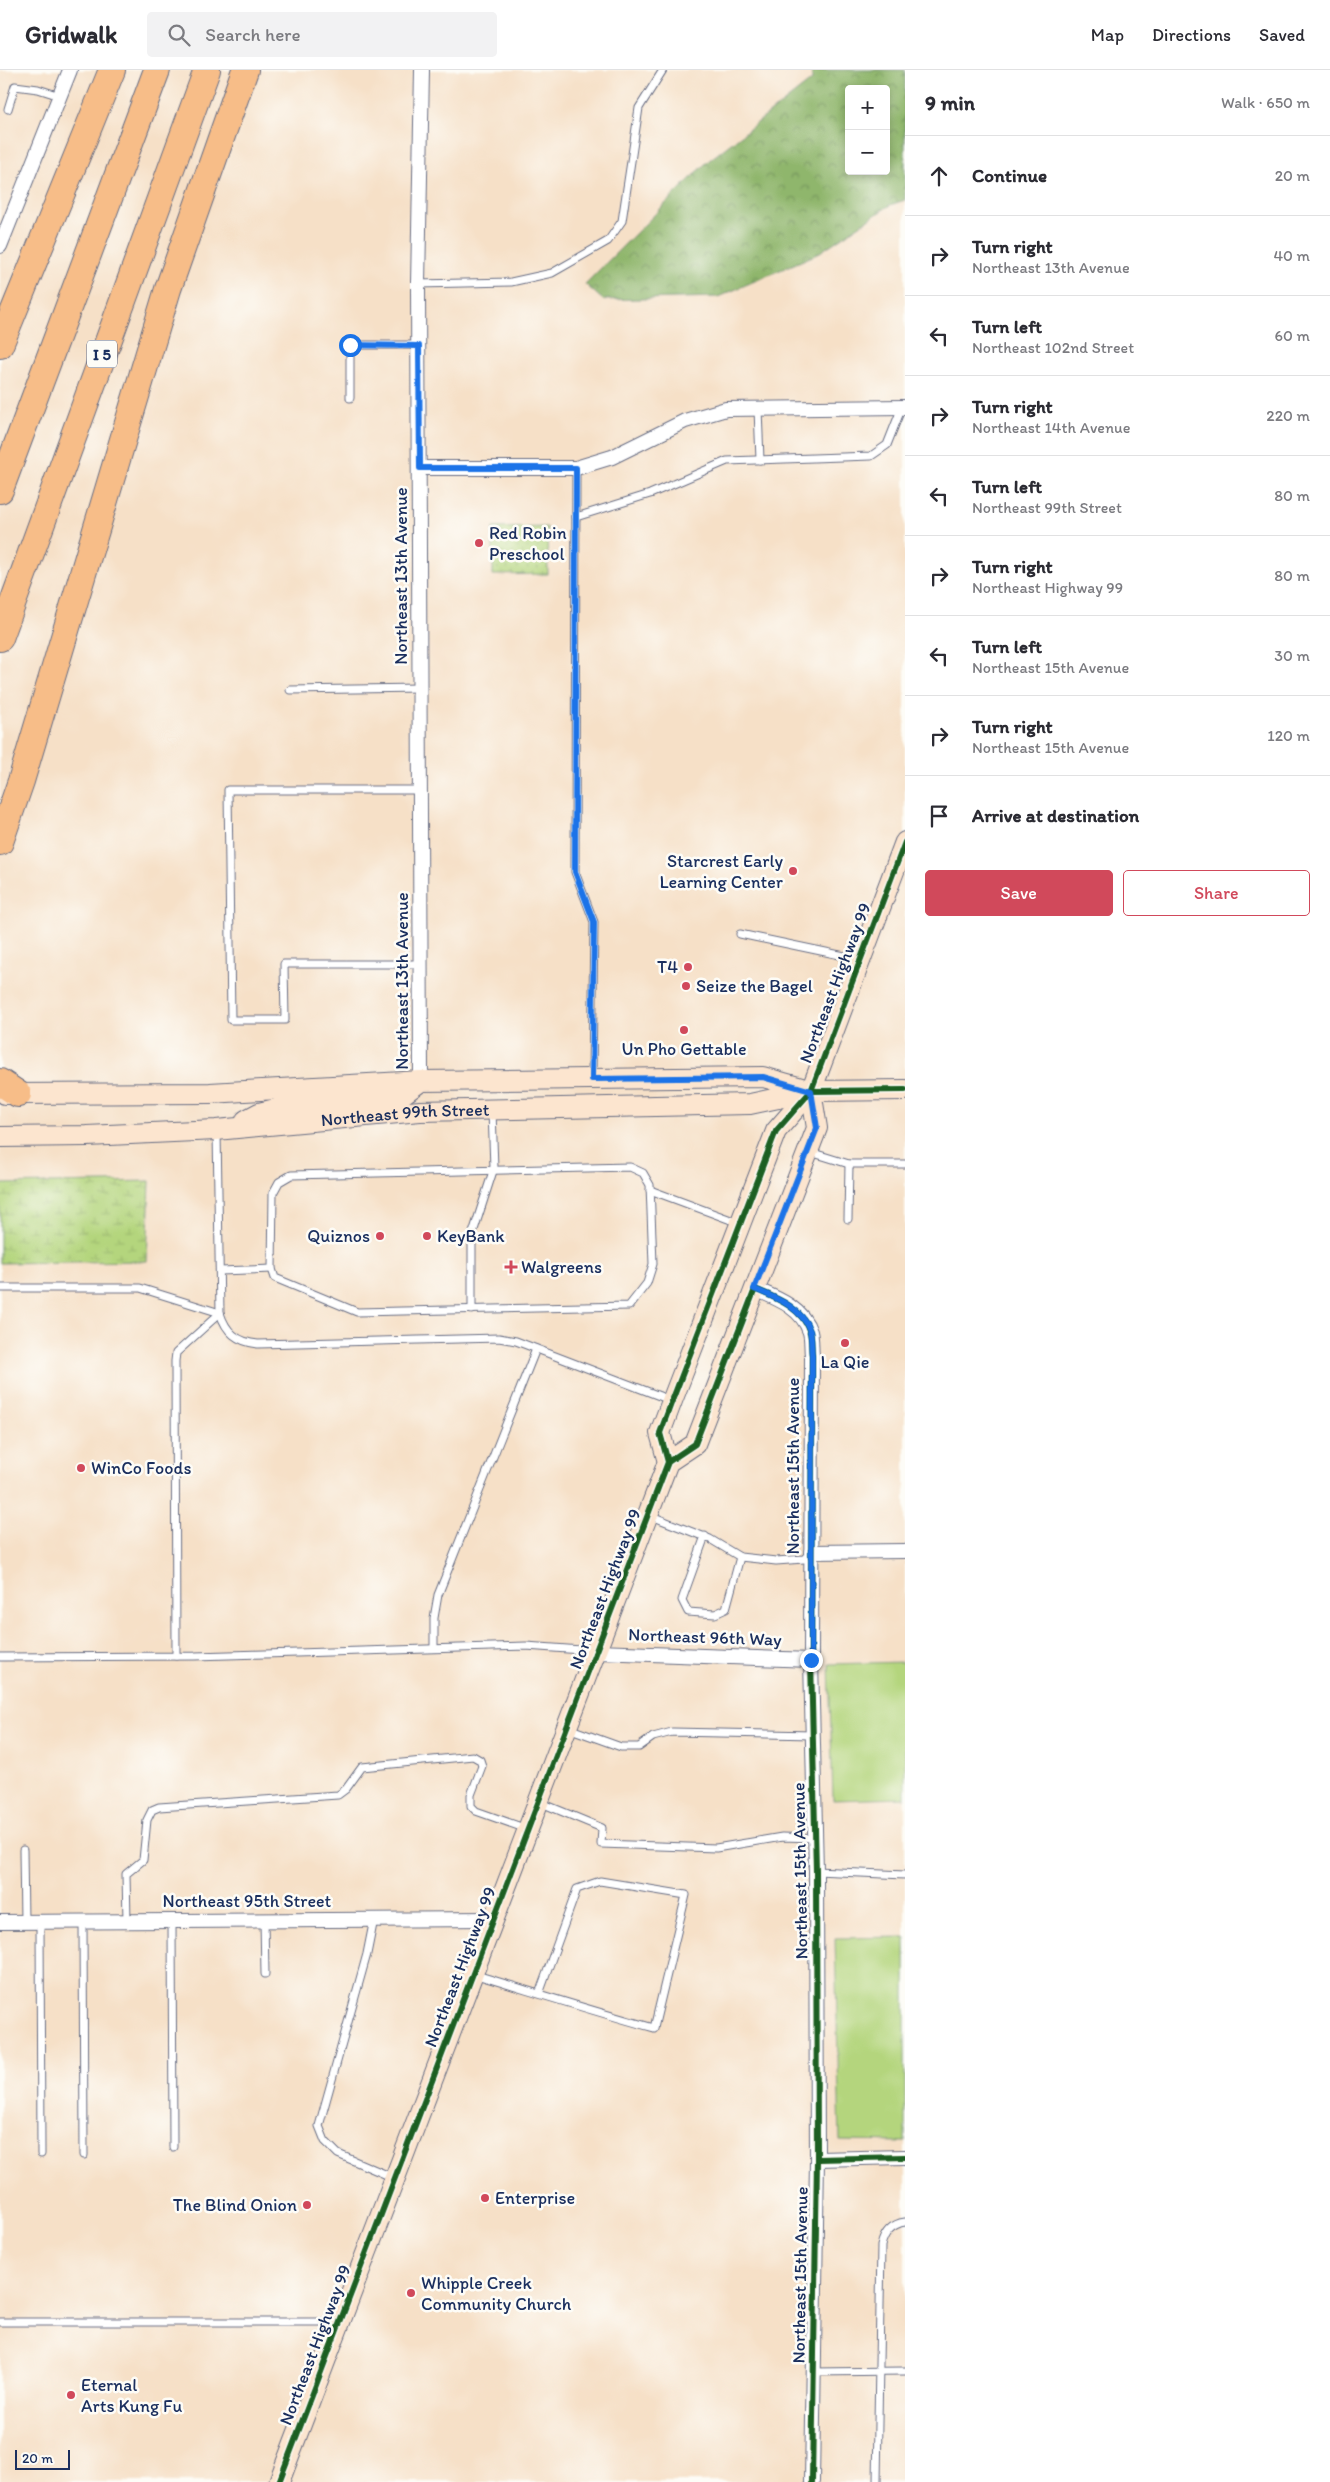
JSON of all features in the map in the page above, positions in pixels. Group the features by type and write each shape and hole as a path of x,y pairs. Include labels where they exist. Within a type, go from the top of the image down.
{"highway":[{"path":"0,345 112,70"},
{"path":"0,490 157,70"},
{"name":"I 5","path":"0,638 207,70"},
{"path":"0,842 22,781 168,289 245,70"}],"main road":[{"name":"Northeast Highway 99","path":"279,2482 649,1515 668,1462 660,1433 672,1401 776,1131 811,1091 905,842"},
{"name":"Northeast 99th Street","path":"6,1090 210,1093 421,1081 763,1077 811,1091"},
{"path":"223,1129 260,1113 284,1107 395,1100 421,1081"},
{"name":"Northeast 99th Street","path":"0,1137 87,1136 223,1129 420,1111 750,1104 811,1091 905,1090"},
{"name":"Northeast Highway 99","path":"668,1462 695,1444 817,1128 811,1091"}],"street":[{"path":"0,246 70,70"},
{"name":"Northeast 13th Avenue","path":"421,1081 418,284 422,70"},
{"path":"420,468 576,468 612,457 685,421 726,409 903,406"},
{"name":"Northeast 15th Avenue","path":"754,1289 778,1299 796,1310 810,1331 812,1355 811,1660 816,1870 817,2159 812,2482"},
{"path":"811,1552 905,1551"},
{"name":"Northeast 96th Way","path":"598,1652 811,1660"},
{"name":"Northeast 95th Street","path":"0,1922 494,1919"},
{"path":"817,2159 905,2157"}],"lane":[{"path":"418,284 511,282 552,273 608,241 622,220 639,108 663,70"},
{"path":"8,109 14,86 38,89 60,96"},
{"path":"350,398 350,345 419,346"},
{"path":"576,517 650,494 727,461 872,456 887,445 903,406"},
{"path":"758,409 760,460"},
{"path":"576,468 575,872 594,922 592,1079"},
{"path":"290,690 420,688"},
{"path":"420,790 228,790 230,1020 284,1020 284,964 420,964"},
{"path":"740,934 860,959"},
{"path":"472,1310 472,1236 494,1168 492,1109"},
{"path":"223,1129 220,1312 231,1334 250,1343 499,1338 536,1349 672,1401"},
{"path":"808,1151 850,1164 905,1164"},
{"path":"848,1219 850,1164"},
{"path":"630,1167 639,1170 646,1176 650,1190 653,1264 647,1283 628,1306 357,1312 275,1278 272,1269 273,1194 277,1184 286,1176 295,1174 494,1168 630,1167"},
{"path":"650,1190 740,1224"},
{"path":"220,1271 272,1269"},
{"path":"0,1288 140,1288 220,1312"},
{"path":"176,1656 176,1353 220,1312"},
{"path":"434,1648 434,1618 438,1595 536,1349"},
{"path":"649,1515 705,1536 740,1557 776,1562 804,1559 811,1552"},
{"path":"705,1536 682,1600 688,1612 715,1614 726,1609 740,1557"},
{"path":"0,1657 176,1656 526,1646 598,1652"},
{"path":"568,1728 621,1746 639,1747 653,1737 672,1732 812,1734"},
{"path":"126,1921 126,1874 143,1860 147,1820 152,1810 159,1807 338,1795 346,1789 362,1767 473,1756 480,1760 482,1766 471,1795 471,1806 476,1811 529,1829"},
{"path":"539,1802 602,1828 602,1844 716,1848 782,1837 815,1838"},
{"path":"23,1850 24,1922"},
{"path":"816,1870 905,1875"},
{"path":"473,1974 539,1994 654,2028 686,1895 600,1881 577,1889 539,1994"},
{"path":"374,1919 367,1954 319,2126 324,2141 338,2154 395,2179"},
{"path":"172,1920 173,2147"},
{"path":"264,1920 265,1974"},
{"path":"83,1921 84,2155"},
{"path":"40,1922 41,2154"},
{"path":"878,2482 881,2246 884,2236 890,2228 905,2222"},
{"path":"0,2322 340,2322"},
{"path":"814,2372 905,2371"}],"green space":[{"path":"812,70 905,70 905,200 890,205 817,254 718,297 603,300 585,284 707,162 812,80"},
{"path":"547,527 548,574 493,575 493,528"},
{"path":"150,1181 147,1261 0,1263 0,1184"},
{"path":"905,1662 905,1798 833,1800 829,1664"},
{"path":"905,1937 905,2142 840,2141 835,1938"}],"cycle path":[{"path":"668,1462 660,1433 672,1401 776,1131 811,1091 905,842"},
{"path":"811,1091 905,1090"},
{"path":"279,2482 668,1462 695,1444 755,1289 787,1304 801,1316 810,1332 812,1355 811,1660 816,1871 817,2159 812,2482"},
{"path":"817,2159 905,2157"}],"place":[{"name":"Red Robin Preschool","path":"479,543"},
{"name":"Starcrest Early Learning Center","path":"793,871"},
{"name":"T4","path":"688,967"},
{"name":"Seize the Bagel","path":"686,986"},
{"name":"Un Pho Gettable","path":"684,1030"},
{"name":"Quiznos","path":"380,1236"},
{"name":"KeyBank","path":"427,1236"},
{"name":"Walgreens","path":"511,1267"},
{"name":"La Qie","path":"845,1343"},
{"name":"WinCo Foods","path":"81,1468"},
{"name":"Enterprise","path":"485,2198"},
{"name":"The Blind Onion","path":"307,2205"},
{"name":"Whipple Creek Community Church","path":"411,2293"},
{"name":"Eternal Arts Kung Fu","path":"71,2395"}],"route":[{"path":"350,345 419,346 420,468 576,468 575,872 594,922 592,1079 763,1077 811,1091 817,1128 754,1289 778,1299 796,1310 810,1331 812,1355 811,1660"}]}
